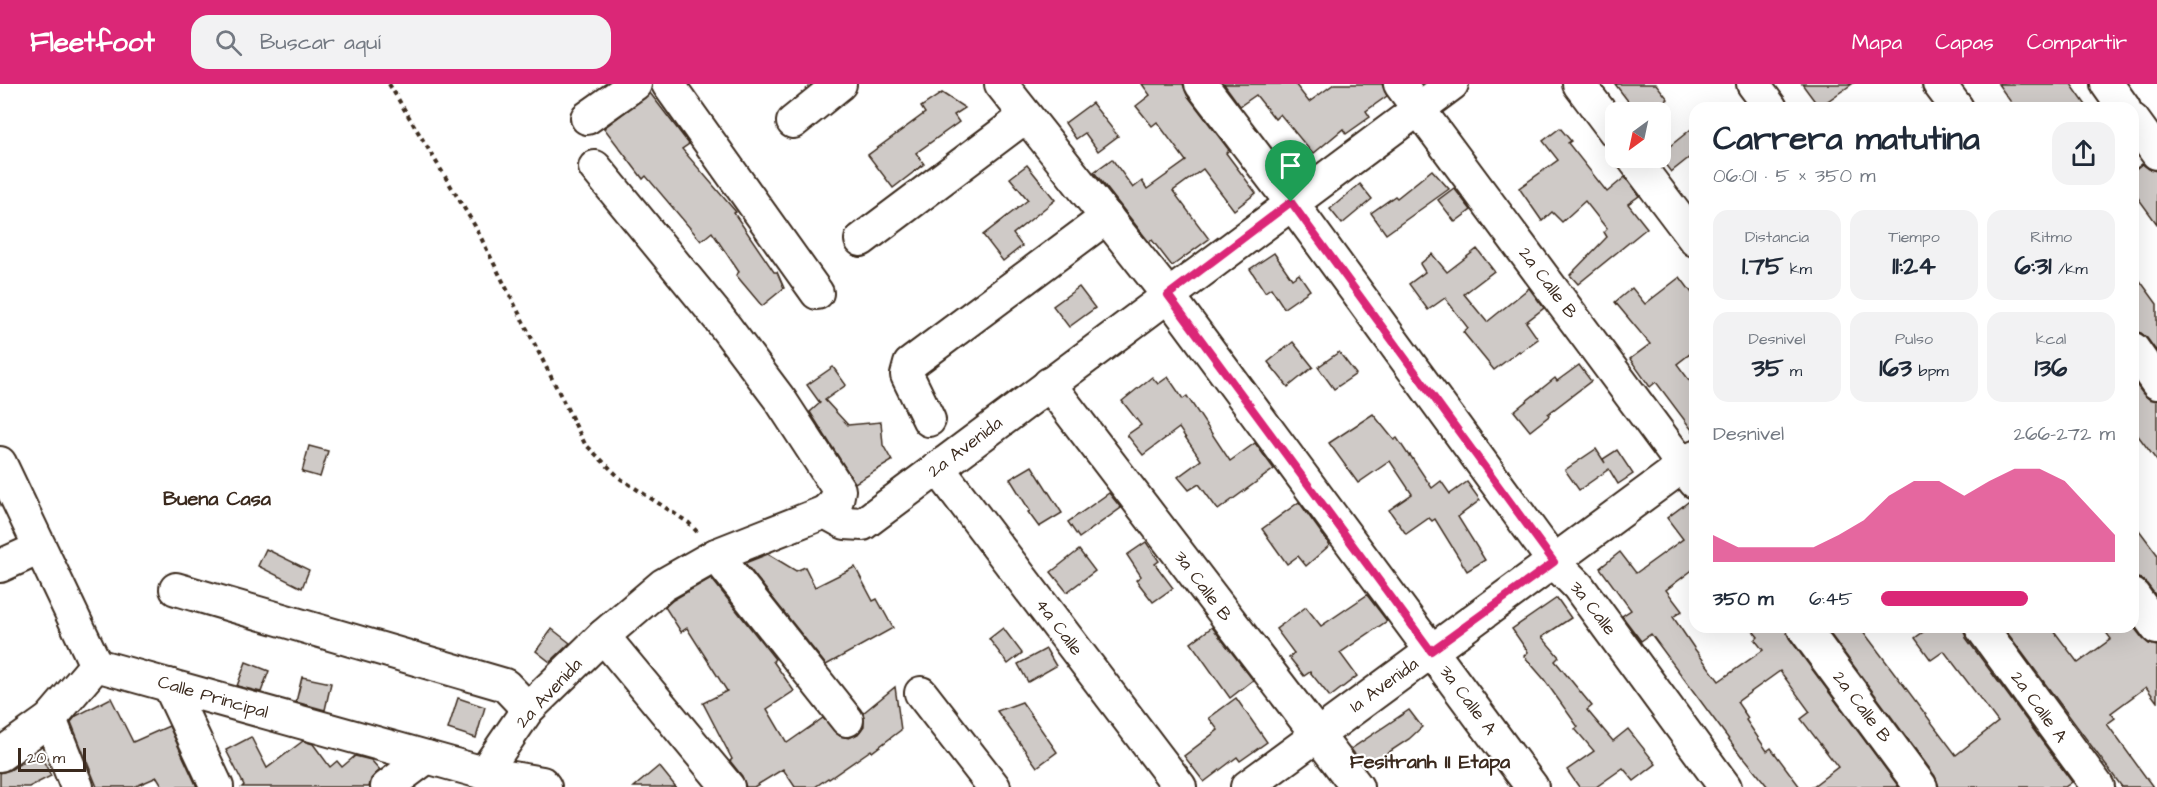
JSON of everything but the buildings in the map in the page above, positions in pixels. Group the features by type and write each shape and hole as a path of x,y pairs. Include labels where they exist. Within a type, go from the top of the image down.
{"street":[{"path":"587,118 635,84"},
{"path":"669,84 817,293"},
{"path":"793,122 840,84"},
{"name":"3a Calle A","path":"1001,84 1168,295 1532,787"},
{"name":"3a Calle","path":"1201,84 1291,202 1554,562 1578,586 1725,787"},
{"name":"2a Avenida","path":"484,773 528,709 603,636 663,585 716,555 825,512 845,523 863,524 1291,202 1409,96 1452,84"},
{"path":"1579,84 1605,118"},
{"path":"1754,84 1767,102"},
{"path":"1939,84 1952,102"},
{"path":"2107,84 2121,102"},
{"name":"2a Calle B","path":"1409,96 1689,465"},
{"path":"861,240 1026,116"},
{"path":"595,168 718,317 781,401 839,490 837,500 825,512"},
{"path":"1641,168 1689,232"},
{"path":"929,420 907,375 910,364 1107,218"},
{"path":"2139,358 2157,383"},
{"name":"3a Calle B","path":"1049,384 1357,787"},
{"path":"0,464 96,665 50,719 0,755"},
{"name":"4a Calle","path":"938,468 1180,787"},
{"name":"1a Avenida","path":"1247,787 1554,562 1689,469"},
{"path":"0,566 40,548"},
{"path":"716,555 847,720"},
{"path":"176,589 505,686 528,709"},
{"path":"2139,603 2157,627"},
{"name":"2a Calle B","path":"1807,633 1921,787"},
{"name":"2a Calle A","path":"1985,633 2097,787"},
{"path":"603,636 728,787"},
{"name":"Calle Principal","path":"96,665 484,773 542,783 545,787"},
{"path":"169,685 217,787"},
{"path":"921,693 994,787"},
{"path":"50,719 77,787"},
{"path":"387,787 427,757"}],"path":[{"path":"389,84 475,226 585,444 621,479 689,523 716,555"}],"district":[{"name":"Buena Casa","path":"217,499"},
{"name":"Fesitranh II Etapa","path":"1430,762"}],"route":[{"path":"1291,202 1554,562 1431,651 1168,295 1291,202"}]}
